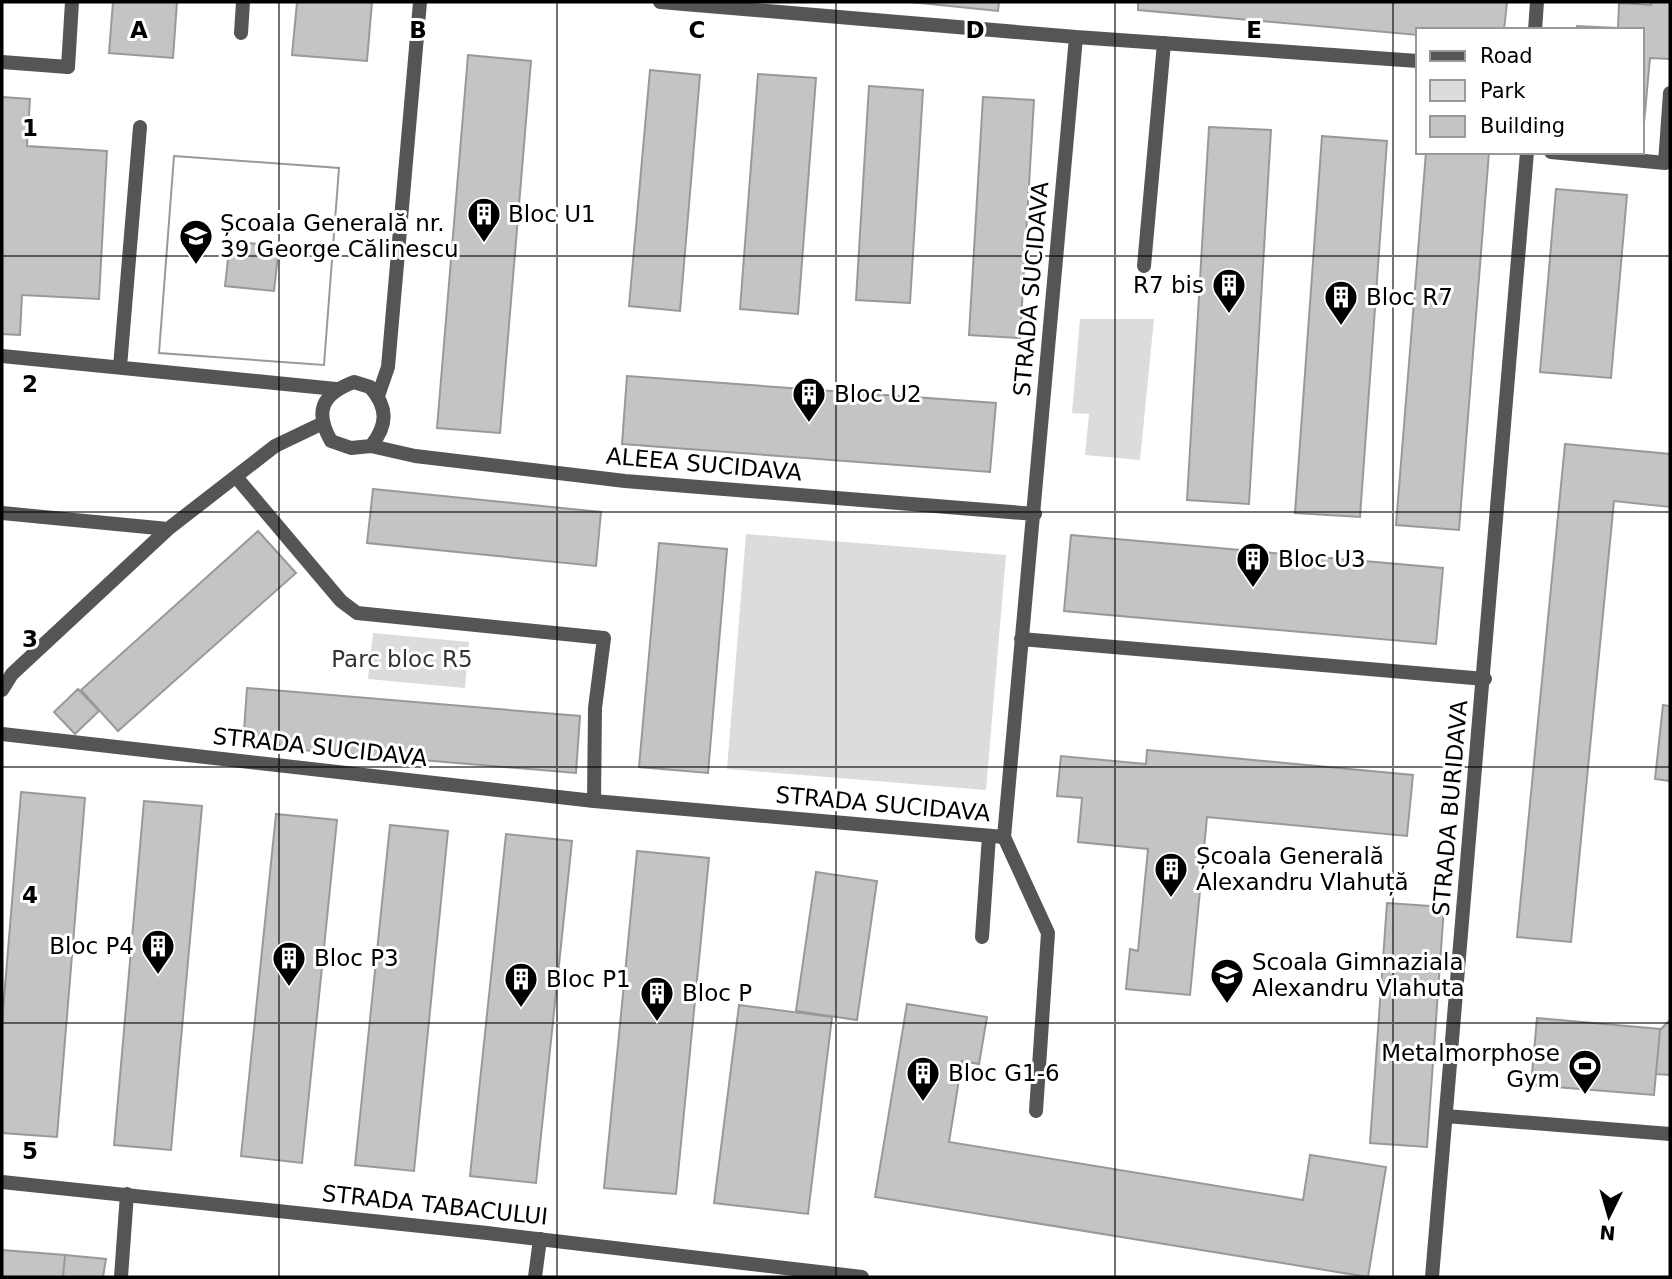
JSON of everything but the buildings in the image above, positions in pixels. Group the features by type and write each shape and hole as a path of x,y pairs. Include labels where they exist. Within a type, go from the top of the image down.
{"street":[{"path":"2,62 68,67 72,2"},
{"path":"241,33 243,2"},
{"path":"378,396 388,367 420,2"},
{"path":"660,2 1076,37 1416,61"},
{"path":"1535,28 1537,2"},
{"name":"STRADA SUCIDAVA","path":"2,734 594,801 997,837 1035,514 1076,37"},
{"path":"1144,266 1164,43"},
{"path":"1572,154 1665,163 1670,93"},
{"path":"120,368 140,127"},
{"name":"STRADA BURIDAVA","path":"1432,1277 1485,679 1527,154"},
{"path":"2,356 337,389"},
{"path":"354,382 370,387 378,396 385,412 383,432 371,446 351,448 331,441 321,424 324,403 337,389 354,382"},
{"path":"2,690 12,674 168,529 275,446 321,424"},
{"name":"ALEEA SUCIDAVA","path":"371,446 415,456 625,481 1035,514"},
{"path":"237,478 341,601 358,614 604,638 595,708 594,801"},
{"path":"2,513 168,529"},
{"name":"STRADA BURIDAVA","path":"1021,639 1485,679"},
{"path":"982,937 997,837"},
{"path":"997,837 1048,933 1035,1111"},
{"path":"1446,1116 1670,1133"},
{"name":"STRADA TABACULUI","path":"3,1183 540,1239 862,1277"},
{"path":"121,1277 127,1194"},
{"path":"535,1277 540,1239"}],"green space":[{"path":"1080,319 1154,319 1140,460 1085,455 1089,414 1072,413"},
{"path":"746,534 1006,555 986,790 727,769"},
{"name":"Parc bloc R5","path":"373,633 469,642 465,688 368,679"}],"place":[{"name":"Bloc U1","path":"484,244"},
{"name":"Școala Generală nr. 39 George Călinescu","path":"196,266"},
{"name":"R7 bis","path":"1229,315"},
{"name":"Bloc R7","path":"1341,327"},
{"name":"Bloc U2","path":"809,424"},
{"name":"Bloc U3","path":"1253,589"},
{"name":"Școala Generală Alexandru Vlahuță","path":"1171,899"},
{"name":"Bloc P4","path":"158,976"},
{"name":"Bloc P3","path":"289,988"},
{"name":"Scoala Gimnaziala Alexandru Vlahuta","path":"1227,1005"},
{"name":"Bloc P1","path":"521,1009"},
{"name":"Bloc P","path":"657,1023"},
{"name":"Metalmorphose Gym","path":"1585,1096"},
{"name":"Bloc G1-6","path":"923,1103"}]}
